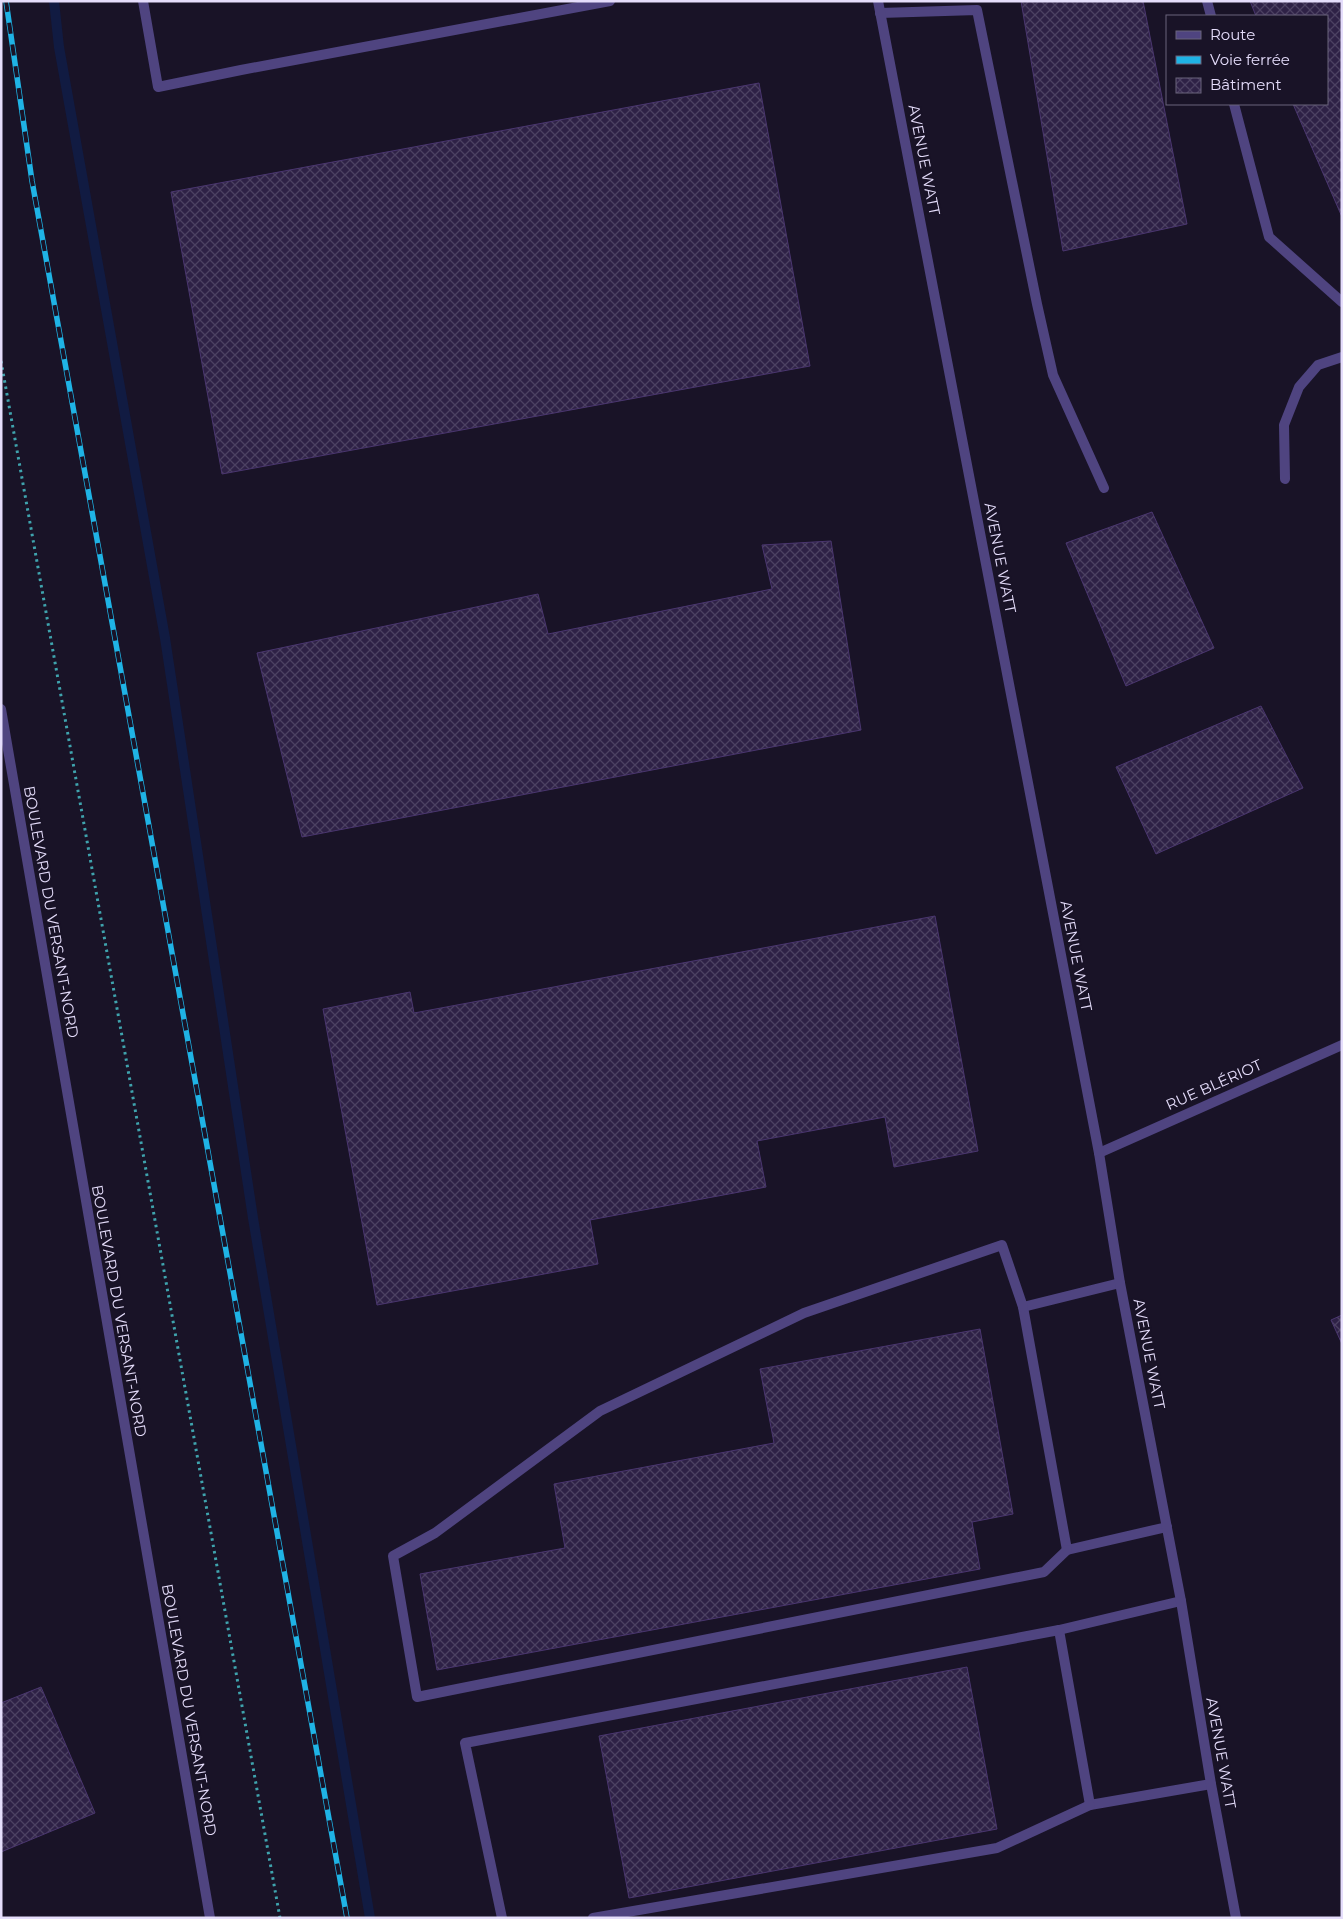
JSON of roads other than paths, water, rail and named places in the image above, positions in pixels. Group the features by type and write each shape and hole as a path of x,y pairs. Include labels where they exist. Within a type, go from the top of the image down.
{"street":[{"path":"143,1 158,87 610,1"},
{"name":"AVENUE WATT","path":"878,1 1099,1153 1120,1283 1181,1601 1211,1784 1236,1918"},
{"path":"1207,1 1211,15"},
{"path":"880,13 977,10 1053,375 1104,488"},
{"path":"1234,105 1269,237 1342,302"},
{"path":"1285,479 1284,425 1299,387 1318,365 1342,357"},
{"name":"BOULEVARD DU VERSANT-NORD","path":"1,709 210,1918"},
{"name":"RUE BLÉRIOT","path":"1099,1153 1342,1045"},
{"path":"1067,1550 1023,1307 1002,1245 804,1313 600,1411 435,1533 393,1556 417,1696 1044,1572 1067,1550 1167,1527"},
{"path":"1023,1307 1120,1283"},
{"path":"502,1918 465,1743 1059,1630 1181,1601"},
{"path":"1059,1630 1090,1805"},
{"path":"593,1918 997,1848 1090,1805 1211,1784"}],"waterway":[{"path":"54,1 59,47 165,638 253,1218 370,1918"}],"railway":[{"path":"6,1 32,181 347,1918"}]}
